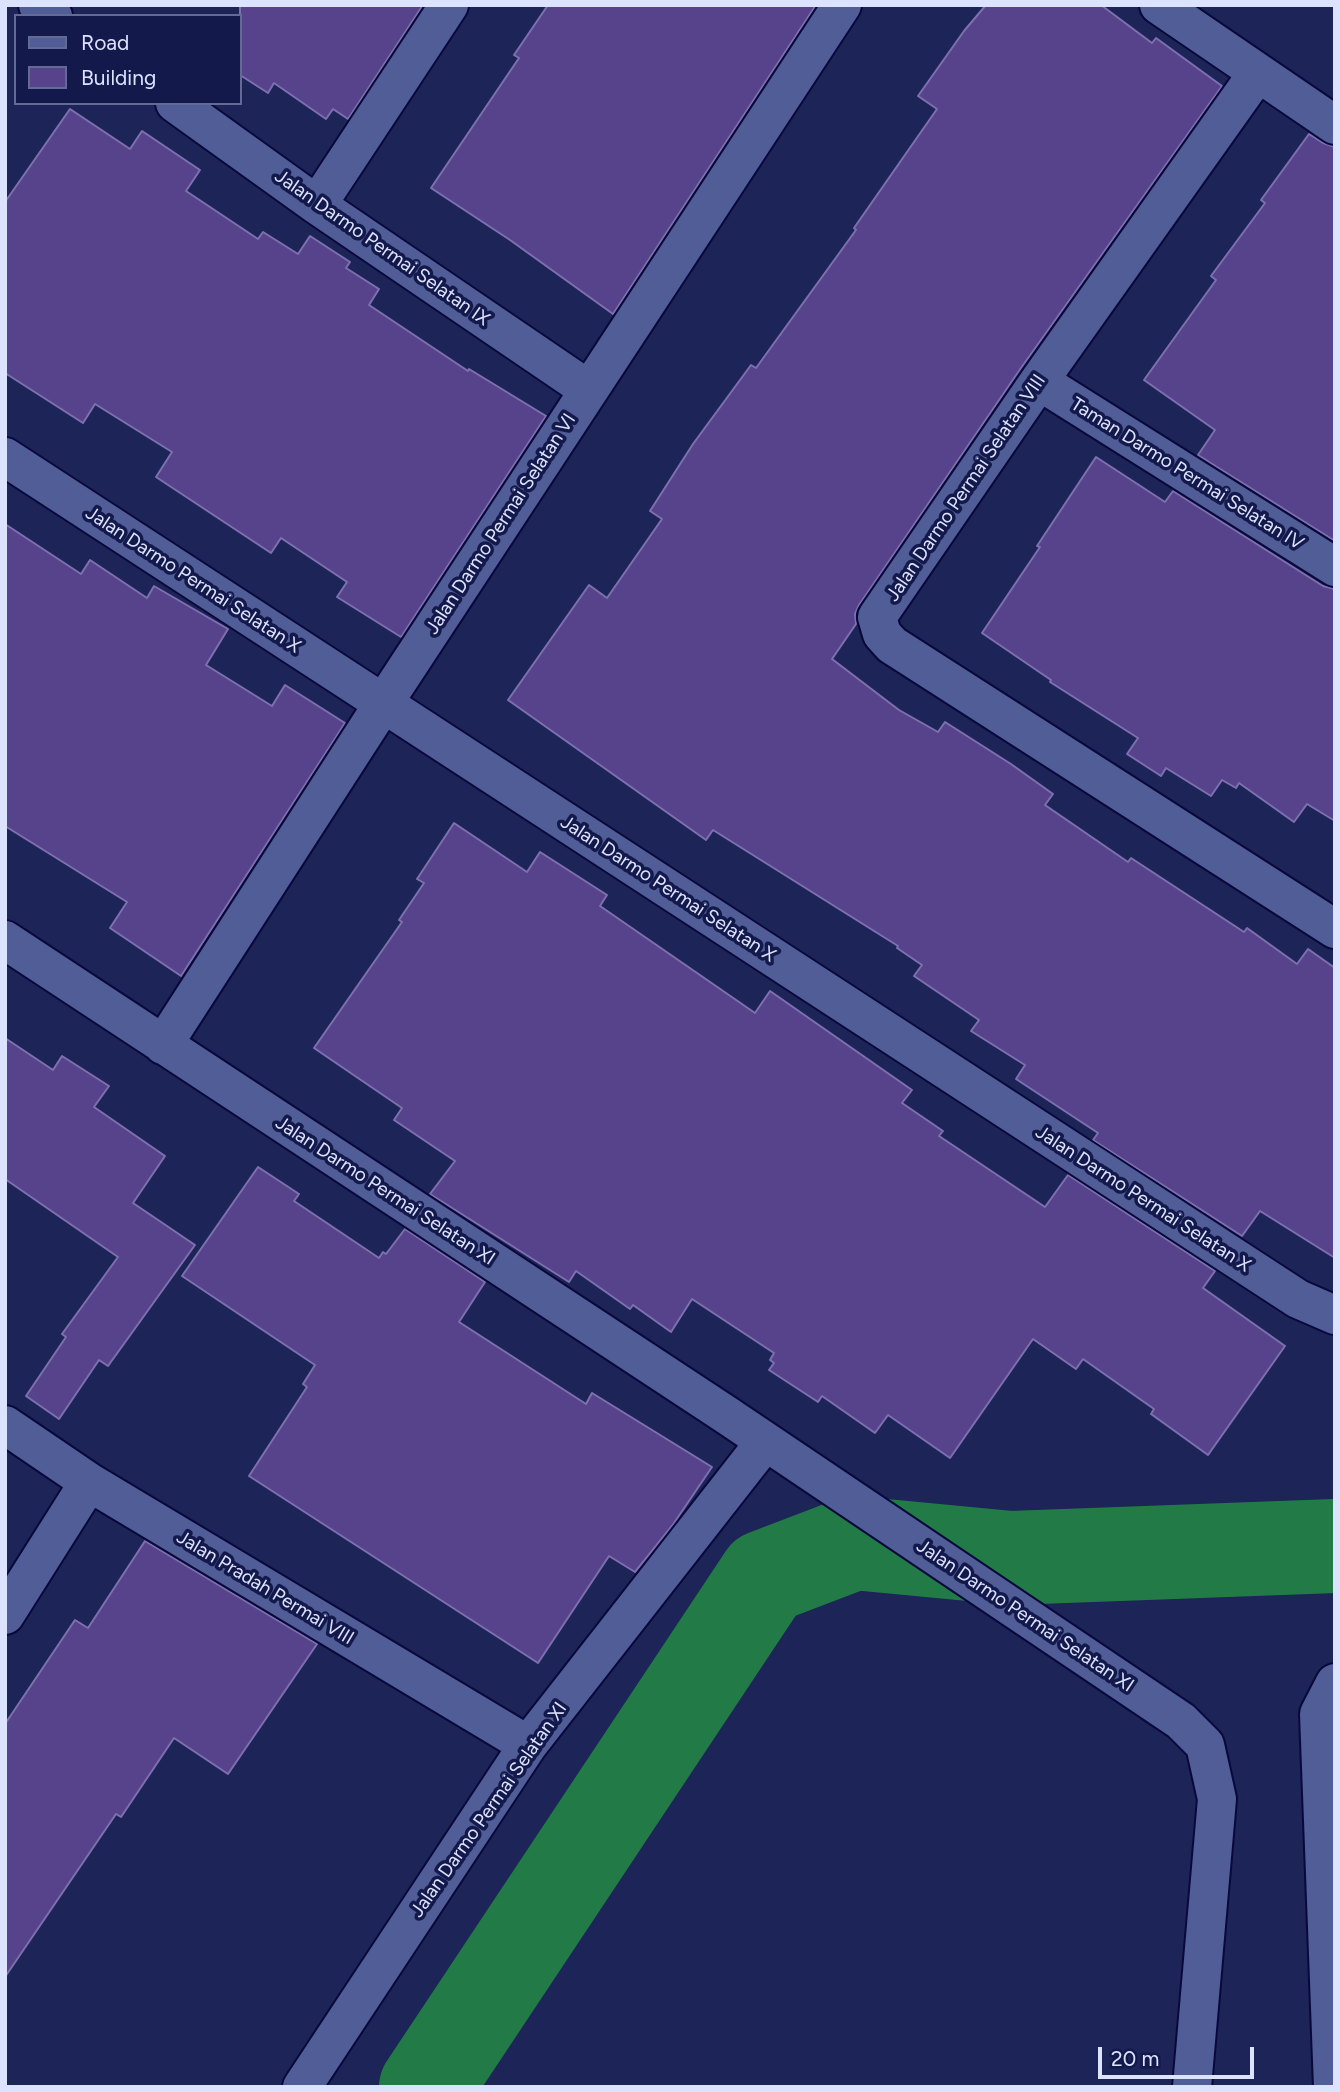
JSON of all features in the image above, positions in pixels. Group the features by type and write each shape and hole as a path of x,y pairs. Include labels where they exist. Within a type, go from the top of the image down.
{"street":[{"path":"317,205 449,5"},
{"name":"Jalan Darmo Permai Selatan VI","path":"163,1045 383,704 842,5"},
{"path":"1159,5 1335,125"},
{"name":"Jalan Darmo Permai Selatan VIII","path":"1257,74 1039,381 877,617 882,634 892,645 1335,929"},
{"name":"Jalan Darmo Permai Selatan IX","path":"178,105 317,205 589,390"},
{"name":"Taman Darmo Permai Selatan IV","path":"1039,381 1335,567"},
{"name":"Jalan Darmo Permai Selatan X","path":"5,457 1286,1291 1335,1315"},
{"name":"Jalan Darmo Permai Selatan XI","path":"5,940 765,1442 1181,1721 1205,1745 1217,1799 1192,2087"},
{"name":"Jalan Pradah Permai VIII","path":"5,1425 89,1482 528,1745"},
{"name":"Jalan Darmo Permai Selatan XI","path":"302,2087 528,1745 765,1442"},
{"path":"5,1615 89,1482"},
{"path":"1333,2087 1319,1714 1335,1683"}],"building":[{"path":"240,5 423,5 348,119 333,109 326,119 274,83 268,93 242,76"},
{"path":"548,5 816,5 613,314 510,240 431,188 519,58 514,55"},
{"path":"986,5 1101,5 1152,43 1156,38 1222,86 1021,368 859,605 855,614 856,624 832,659 899,710 938,732 945,722 1011,764 1053,794 1045,805 1128,862 1131,858 1244,932 1247,928 1297,964 1308,949 1335,968 1335,1258 1260,1211 1242,1236 1093,1140 1098,1133 1016,1079 1025,1065 971,1031 979,1020 914,976 922,965 897,948 898,946 713,830 706,840 508,700 589,585 607,598 662,519 650,511 693,444 751,365 756,368 856,230 854,228 937,109 918,96"},
{"path":"70,109 130,149 142,131 200,170 186,191 258,239 263,232 298,254 310,236 350,262 346,268 379,289 369,305 468,371 469,369 546,416 401,637 337,597 347,582 281,538 271,553 156,477 172,452 95,404 83,423 5,373 5,202"},
{"path":"1309,134 1335,147 1335,541 1198,455 1215,430 1144,380 1216,280 1211,276 1265,203 1261,200"},
{"path":"1096,457 1165,502 1173,491 1323,586 1335,589 1335,821 1307,804 1294,822 1239,783 1236,788 1222,780 1211,796 1166,768 1161,776 1127,754 1138,738 1050,682 1051,680 982,633"},
{"path":"5,524 81,574 90,560 147,598 154,586 228,629 206,665 272,706 285,685 345,723 181,976 110,928 127,902 5,826"},
{"path":"454,823 527,872 540,852 607,895 600,906 755,1013 770,991 912,1090 902,1103 943,1131 939,1136 1045,1207 1068,1175 1215,1271 1203,1288 1285,1346 1208,1455 1151,1414 1154,1409 1083,1359 1076,1369 1033,1339 950,1458 888,1415 875,1433 822,1396 818,1402 769,1370 774,1363 770,1360 774,1353 692,1299 671,1332 633,1305 630,1309 576,1271 569,1282 430,1194 455,1161 394,1120 402,1108 314,1048 402,922 399,920 424,883 417,879"},
{"path":"5,1038 53,1070 62,1056 109,1086 94,1107 165,1156 133,1203 195,1245 108,1366 99,1360 59,1419 26,1396 66,1337 62,1334 118,1257 5,1179"},
{"path":"258,1167 299,1194 294,1201 379,1258 383,1252 386,1254 405,1229 485,1282 459,1322 586,1404 592,1393 712,1467 672,1526 635,1572 609,1556 538,1663 249,1476 307,1387 303,1384 315,1365 182,1276"},
{"path":"145,1541 317,1644 228,1774 174,1738 121,1817 116,1814 5,1977 5,1724 75,1620 88,1628"}],"waterway":[{"path":"426,2087 765,1577 854,1543 1011,1558 1335,1546"}]}
